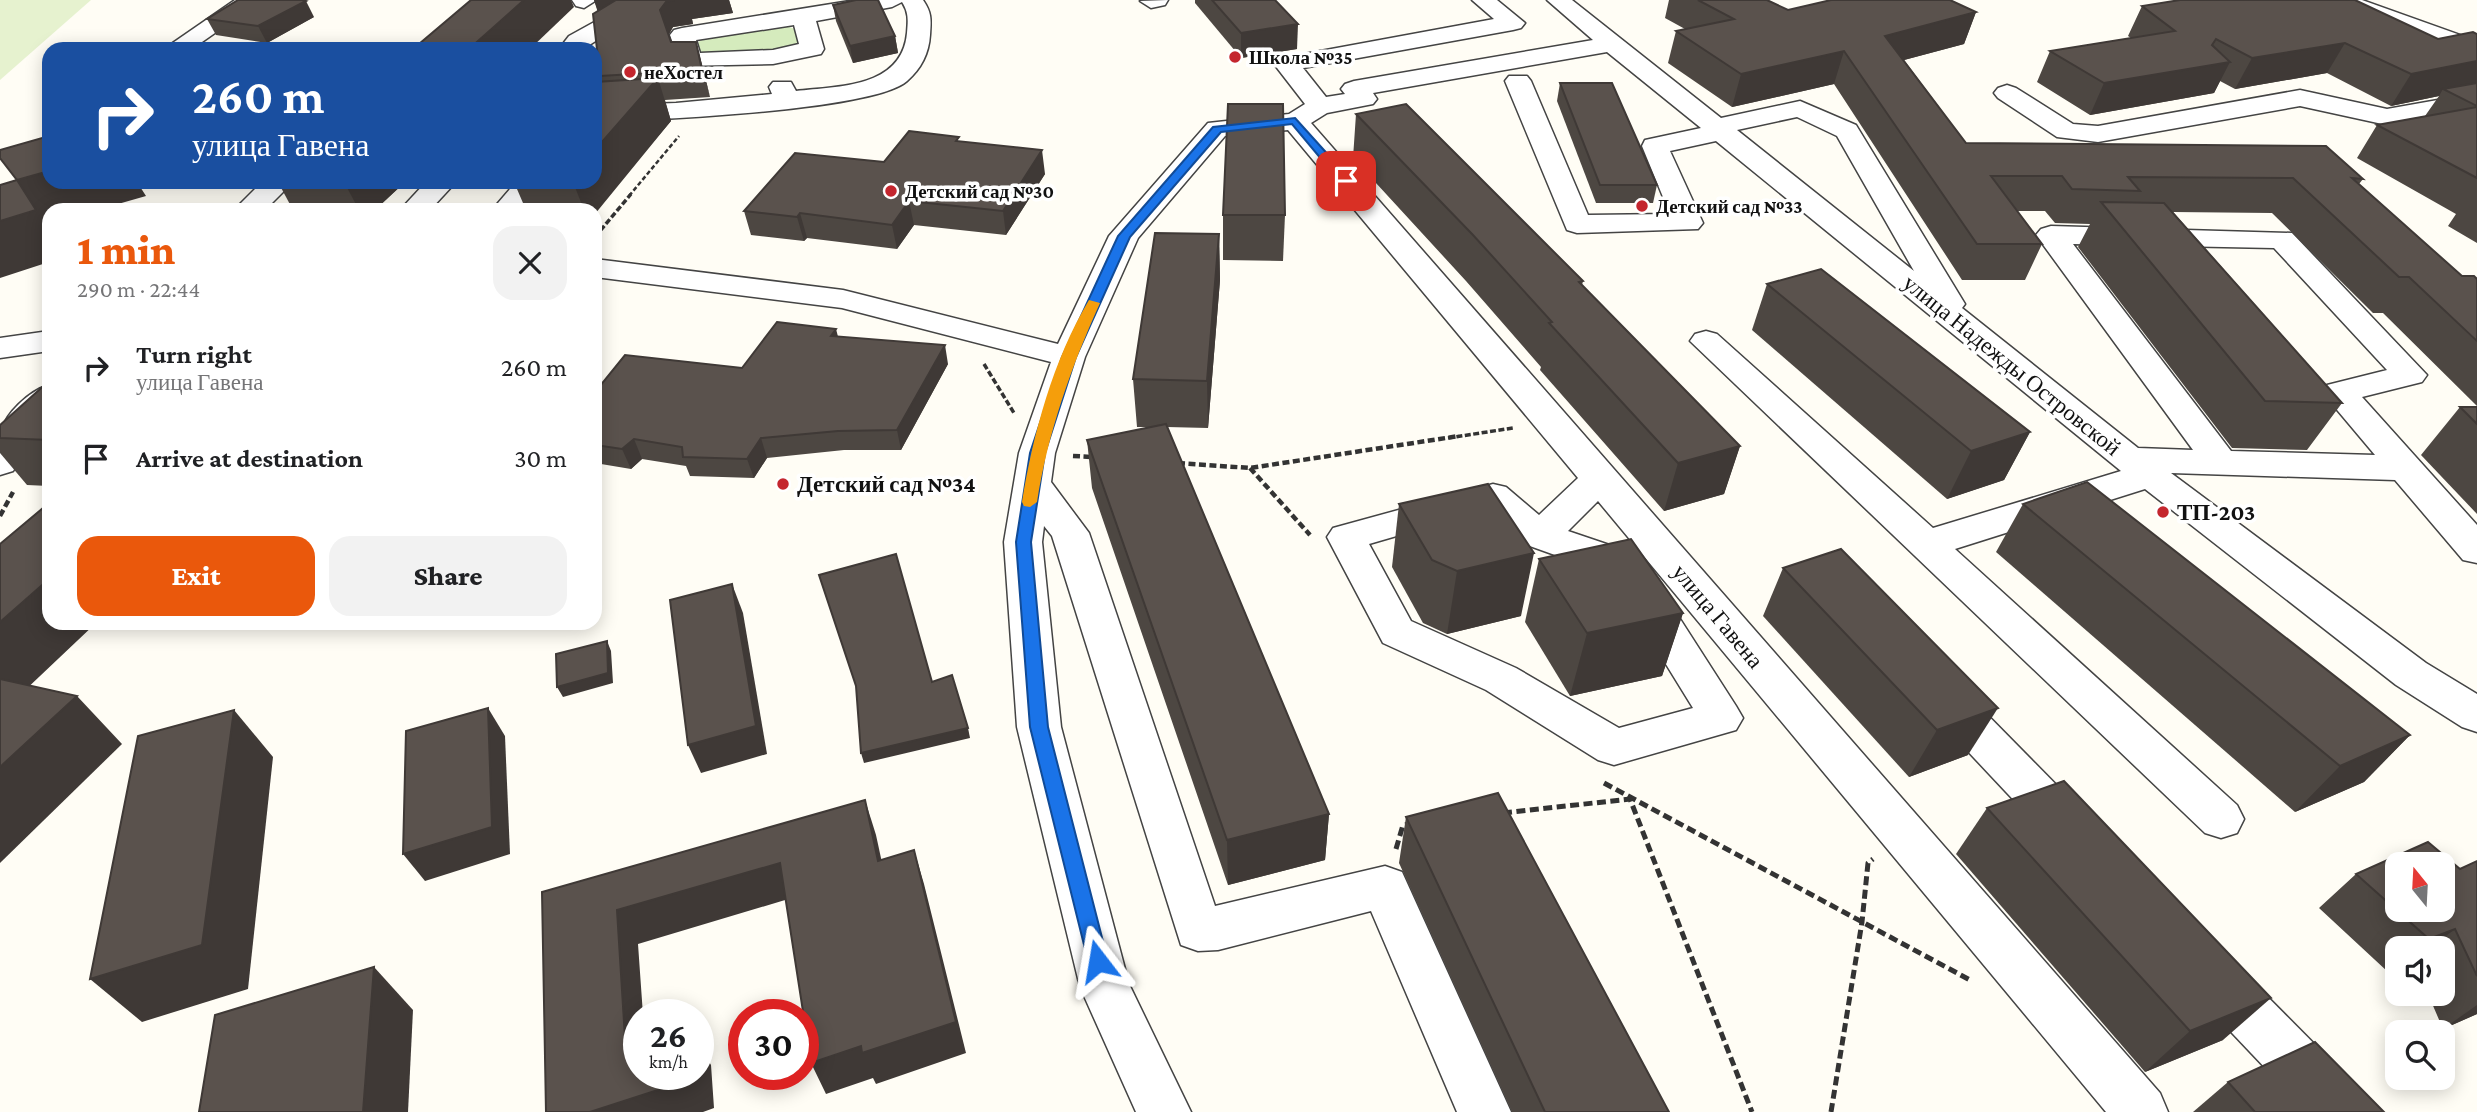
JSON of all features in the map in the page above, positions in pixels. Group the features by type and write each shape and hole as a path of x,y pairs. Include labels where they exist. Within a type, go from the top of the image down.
{"street":[{"path":"187,42 251,0"},
{"path":"892,0 812,7 682,35 690,61 780,80 864,90 897,77 917,51 920,12 912,0"},
{"path":"1151,1 1157,0"},
{"name":"улица Гавена","path":"1483,0 1513,23 1286,64 1307,114 1552,422 2141,1112"},
{"name":"улица Надежды Островской","path":"1558,0 1716,130 2140,467 2411,674 2477,715"},
{"path":"2340,0 2477,49"},
{"path":"602,114 702,109 780,80 812,49 812,7"},
{"path":"581,42 627,11"},
{"path":"1164,1112 1105,987 1039,727 1023,542 1035,468 1069,357 1124,236 1217,129 1307,114 1364,99 1354,89 1609,44"},
{"path":"1518,81 1577,224 1688,223 1655,146 1800,110 1847,131 1960,324"},
{"path":"2007,93 2066,131 2098,134 2300,98 2325,100 2367,115 2392,117 2477,101"},
{"path":"256,203 271,189"},
{"path":"421,203 435,189"},
{"path":"512,203 525,189"},
{"path":"2221,463 2051,235 2282,239 2410,375 2339,393 2477,550"},
{"path":"602,269 843,299 1069,357"},
{"path":"1706,341 2221,819"},
{"path":"0,348 42,342"},
{"path":"0,463 30,413 42,402"},
{"path":"1926,544 2055,504 2140,467 2221,463 2405,468"},
{"path":"1035,468 1070,533 1198,929 1218,928 1385,887 1484,1112"},
{"path":"1540,536 1600,478"},
{"path":"1493,496 1540,536 1625,565 1721,718 1614,747 1501,679 1397,632 1346,537 1493,496"},
{"path":"2055,504 2087,530"},
{"path":"1914,667 2095,855"},
{"path":"2181,944 2344,1112"}],"path":[{"path":"602,229 702,109"},
{"path":"983,363 1014,414 1012,426"},
{"path":"1168,462 1250,468 1552,422"},
{"path":"1035,468 1100,458"},
{"path":"1497,814 1630,799 1752,1112"},
{"path":"1385,887 1403,825 1416,823"},
{"path":"1831,1112 1862,922 1868,863 1902,832"}],"green space":[{"path":"0,0 91,0 42,42 0,80"},
{"path":"781,24 795,29 802,48 701,57 694,48 703,37"}],"building":[{"path":"238,0 306,1 258,26 207,19"},
{"path":"471,0 524,0 477,42 421,42"},
{"path":"616,0 674,0 666,2 660,10 671,42 696,42 702,70 602,76 602,42 596,42 593,14"},
{"path":"856,0 878,0 895,36 850,46 833,5"},
{"path":"1212,0 1275,0 1298,24 1241,33"},
{"path":"1698,0 1767,0 1788,10 1831,0 1950,0 1976,12 1885,36 1966,143 2326,146 2363,179 2352,178 2462,276 2474,276 2477,279 2477,341 2409,277 2399,277 2293,178 2128,177 2140,191 2072,189 2062,176 1991,176 2042,244 1977,244 1844,51 1741,74 1676,31 1734,19"},
{"path":"2180,0 2355,0 2438,39 2473,32 2477,34 2477,61 2411,74 2345,43 2252,58 2216,39 2212,45 2230,62 2104,83 2050,51 2175,31 2142,6"},
{"path":"658,78 602,142 602,82"},
{"path":"1560,83 1612,83 1657,185 1600,185"},
{"path":"2477,83 2477,106 2443,89"},
{"path":"1228,104 1283,104 1285,215 1223,215"},
{"path":"1406,104 1583,281 1579,282 1740,446 1678,463 1549,323 1552,322 1473,235 1356,114"},
{"path":"2477,107 2477,178 2377,125"},
{"path":"909,131 959,137 956,141 1042,150 1003,211 909,201 892,225 800,213 797,217 744,211 795,153 884,162"},
{"path":"42,138 42,173 17,180 0,158 0,150"},
{"path":"17,180 36,210 0,221 0,185"},
{"path":"2101,202 2164,203 2342,403 2265,401"},
{"path":"1155,233 1219,234 1207,381 1133,379"},
{"path":"1821,269 2030,432 1971,451 1767,284"},
{"path":"777,322 836,329 831,336 945,345 897,430 838,431 761,438 747,459 683,457 682,447 634,439 622,449 602,446 602,383 625,355 742,368"},
{"path":"42,387 42,440 0,438 0,425"},
{"path":"2460,407 2477,407 2477,424"},
{"path":"1166,424 1329,814 1227,840 1087,440"},
{"path":"2087,482 2410,735 2340,766 2023,504"},
{"path":"1488,484 1534,553 1457,571 1432,560 1399,504"},
{"path":"42,509 42,585 0,622 0,544"},
{"path":"1631,539 1683,613 1587,633 1539,559"},
{"path":"1841,549 1998,708 1937,730 1783,568"},
{"path":"896,554 932,682 952,675 968,728 861,753 856,686 819,575"},
{"path":"732,584 756,726 688,745 670,600"},
{"path":"607,641 608,673 557,687 556,654"},
{"path":"0,679 77,696 0,767"},
{"path":"488,708 492,827 403,854 406,731"},
{"path":"234,710 202,945 90,979 138,736"},
{"path":"2064,781 2271,998 2190,1031 1987,808"},
{"path":"1498,793 1669,1112 1545,1112 1406,817"},
{"path":"865,800 878,861 914,850 956,1022 862,1053 861,1046 819,1060 819,999 801,999 780,863 617,910 623,1006 623,1090 658,1090 590,1112 546,1112 542,892"},
{"path":"2428,842 2440,852 2406,852"},
{"path":"2385,861 2385,900 2356,874"},
{"path":"2477,861 2477,976 2455,929 2437,936 2426,936 2410,922 2455,922 2455,865 2460,869"},
{"path":"374,967 363,1112 199,1112 215,1015"},
{"path":"2315,1042 2384,1112 2255,1112 2228,1082"}],"slow traffic":[{"path":"1030,502 1037,453 1069,357 1093,303"}],"place":[{"name":"Школа №35","path":"1235,57"},
{"name":"неХостел","path":"630,72"},
{"name":"Детский сад №30","path":"891,191"},
{"name":"Детский сад №33","path":"1642,206"},
{"name":"Детский сад №34","path":"783,484"},
{"name":"ТП-203","path":"2163,512"}],"route":[{"path":"1098,961 1039,727 1023,542 1037,453 1069,357 1124,236 1217,129 1295,121 1346,181"}]}
